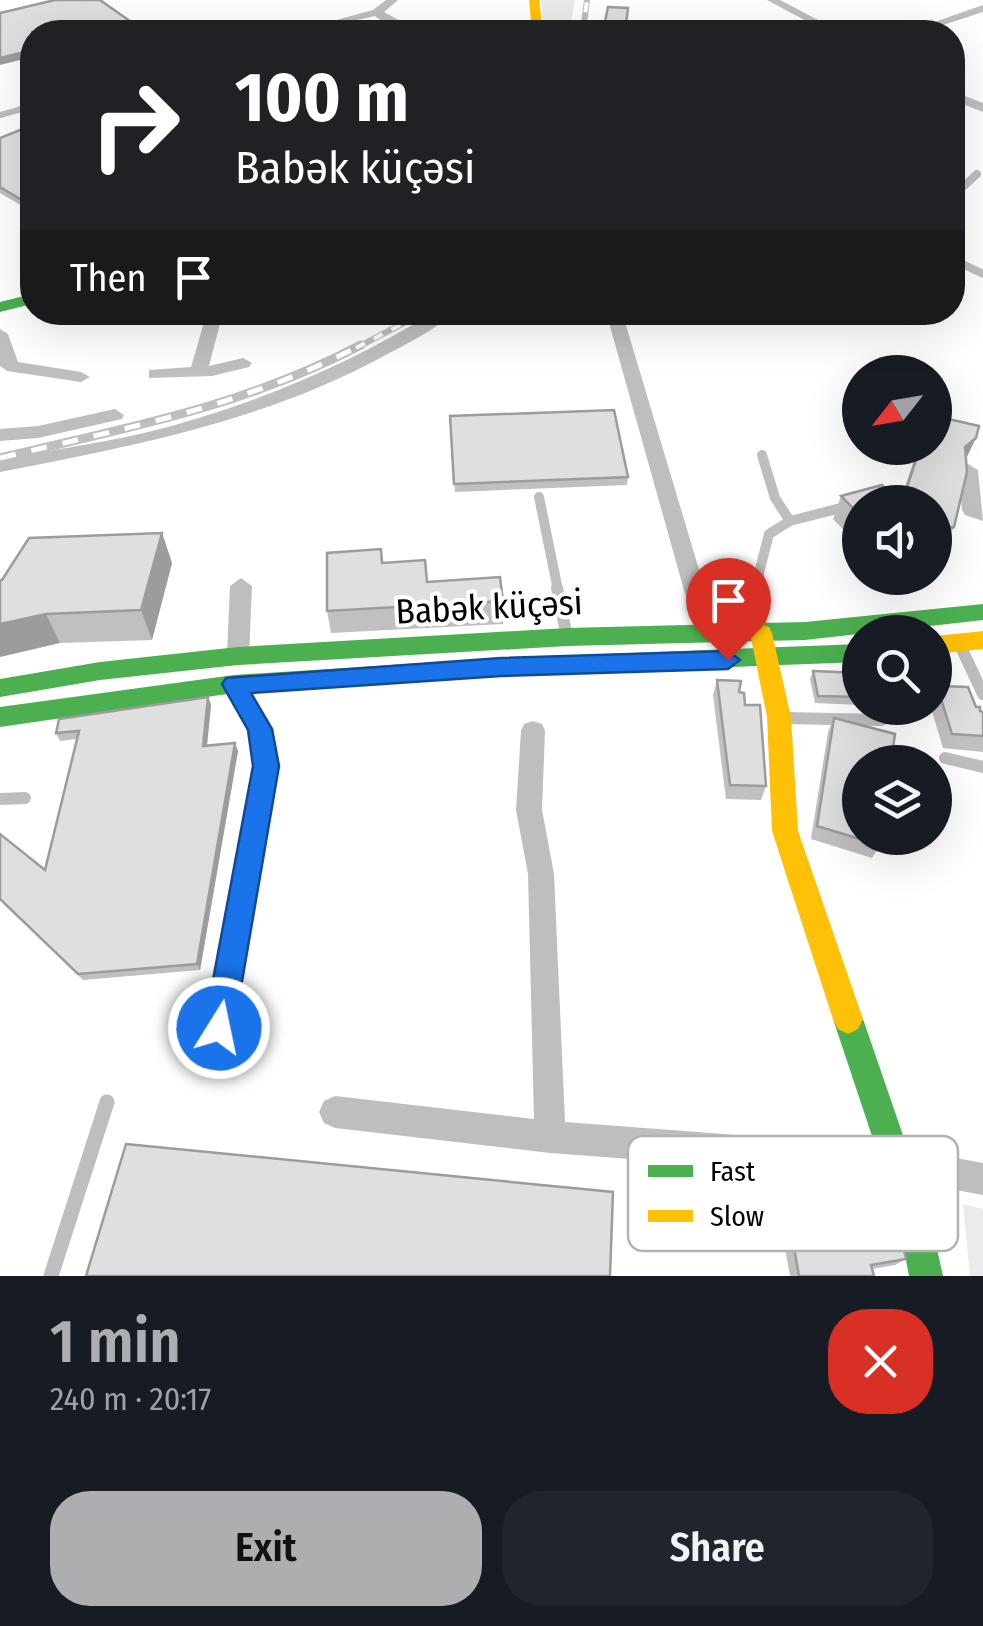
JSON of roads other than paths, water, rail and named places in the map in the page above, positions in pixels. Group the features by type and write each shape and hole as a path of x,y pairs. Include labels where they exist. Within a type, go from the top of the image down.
{"main road":[{"name":"Babək küçəsi","path":"0,688 100,671 238,656 567,638 761,633 983,612"},
{"path":"761,633 780,718 780,794 786,830 887,1136"},
{"path":"952,643 983,640"},
{"name":"Babək küçəsi","path":"0,716 234,684 501,667 842,654"},
{"path":"923,1251 926,1276"}],"street":[{"path":"367,0 390,20"},
{"path":"342,20 379,10 393,0"},
{"path":"772,0 811,20"},
{"path":"948,20 983,8"},
{"path":"199,372 212,325"},
{"path":"0,466 143,440 256,408 344,371 424,325"},
{"path":"618,325 707,633"},
{"path":"0,334 7,363 13,367 81,377"},
{"path":"156,374 199,372 242,363"},
{"path":"0,435 38,432 115,415"},
{"path":"968,470 972,510 983,514"},
{"path":"238,656 241,586"},
{"path":"533,731 529,810 542,874 550,1138"},
{"path":"335,1112 628,1143"},
{"path":"958,1175 983,1180"}],"lane":[{"path":"965,185 977,174"},
{"path":"762,455 774,498 790,521"},
{"path":"539,498 567,638"},
{"path":"761,633 758,573 769,534 790,521 842,508"},
{"path":"952,651 983,694"},
{"path":"219,1028 266,766 260,729 234,684"},
{"path":"780,718 842,719"},
{"path":"952,760 983,767"},
{"path":"0,800 24,798"},
{"path":"51,1276 107,1102"}],"railway":[{"path":"584,20 587,0"},
{"path":"356,348 400,325"},
{"path":"0,458 228,400 361,345"}]}
